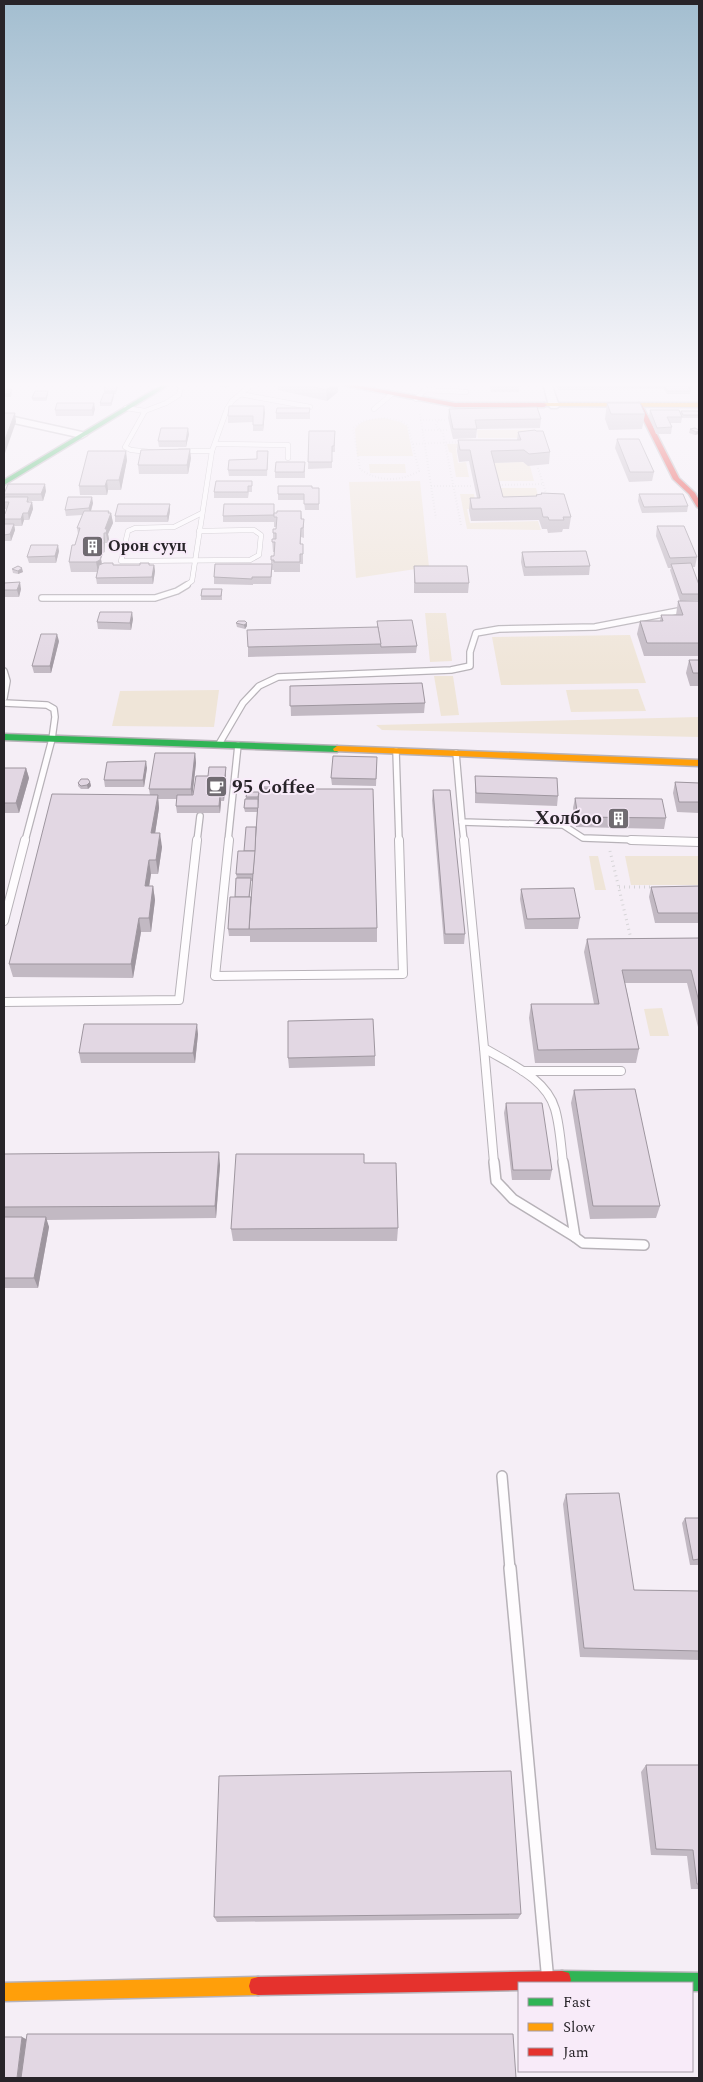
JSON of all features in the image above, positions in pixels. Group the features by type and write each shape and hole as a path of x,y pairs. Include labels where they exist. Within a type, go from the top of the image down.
{"street":[{"path":"677,480 692,493 699,506"},
{"path":"4,737 699,763"},
{"path":"4,1992 548,1980 699,1982"}],"lane":[{"path":"42,598 155,598 177,591 192,581 207,480"},
{"path":"199,531 254,530 261,535 259,555 250,560 121,561 128,531 136,528 174,527 202,513"},
{"path":"218,744 243,703 259,686 278,677 451,670 470,666 470,652 476,633 499,629 595,628 699,607"},
{"path":"4,671 7,681 4,698"},
{"path":"4,703 47,705 54,709 52,739 4,921"},
{"path":"238,745 216,976 403,974 396,751"},
{"path":"456,753 496,1180 513,1199 583,1243 644,1245"},
{"path":"4,1002 179,1000 190,888 200,816"},
{"path":"462,822 563,825 583,838 699,842"},
{"path":"484,1048 523,1071 544,1087 555,1109 575,1237"},
{"path":"523,1071 621,1071"},
{"path":"502,1476 548,1980"}],"path":[{"path":"430,480 436,518"},
{"path":"452,480 461,525"},
{"path":"542,480 549,502"},
{"path":"499,485 543,484"},
{"path":"431,486 472,486"},
{"path":"607,839 634,951"},
{"path":"619,887 661,887"}],"shaded area":[{"path":"498,480 534,481 498,481"},
{"path":"420,481 429,567 356,578 349,482"},
{"path":"499,488 536,488 540,504 504,508"},
{"path":"460,494 474,494 476,509 467,509 470,523 538,521 541,530 467,529"},
{"path":"425,613 446,613 452,661 430,662"},
{"path":"630,635 646,683 501,685 492,637"},
{"path":"434,676 453,676 459,715 441,716"},
{"path":"638,689 646,711 571,712 566,690"},
{"path":"219,690 214,727 112,726 120,691"},
{"path":"699,717 699,737 382,730 376,725"},
{"path":"589,856 598,856 606,890 595,890"},
{"path":"625,856 699,856 699,885 631,885"},
{"path":"662,1008 669,1036 650,1036 644,1009"}],"building":[{"path":"81,480 107,480 105,486 79,486"},
{"path":"476,480 499,480 503,497 537,496 541,493 564,494 571,517 563,517 564,520 549,520 548,517 543,517 541,508 472,509 470,498 480,498"},
{"path":"216,481 252,481 252,486 248,486 248,492 214,492"},
{"path":"8,484 45,484 41,494 4,494"},
{"path":"278,486 312,486 312,488 319,488 319,504 304,504 304,494 278,494"},
{"path":"639,494 683,494 688,506 644,507"},
{"path":"5,497 28,497 27,502 32,502 28,513 23,513 21,519 4,519 9,502 4,502"},
{"path":"68,497 92,497 89,508 65,510"},
{"path":"118,504 170,504 167,516 115,516"},
{"path":"224,504 274,504 274,515 223,516"},
{"name":"Орон сууц","path":"84,511 109,511 108,513 111,513 105,529 107,529 106,533 104,533 104,543 101,543 98,556 101,556 100,560 96,562 69,562 72,545 75,545 80,528 77,528"},
{"path":"277,511 301,511 301,519 304,519 303,528 301,528 300,544 303,544 303,554 300,554 300,562 274,562 274,560 271,560 271,556 274,556 275,542 272,542 272,539 276,539 276,533 273,533 273,529 276,529 277,517 274,517 274,513 277,513"},
{"path":"4,524 14,524 10,534 4,535"},
{"path":"657,526 684,526 697,557 670,558"},
{"path":"31,545 58,545 55,556 27,557"},
{"path":"586,551 590,566 525,567 522,552"},
{"path":"104,563 140,565 140,563 149,563 149,565 154,565 152,577 96,578 99,565"},
{"path":"691,563 699,585 699,594 682,594 671,564"},
{"path":"215,564 272,564 271,577 252,577 252,579 214,577"},
{"path":"18,566 22,568 18,571 12,569"},
{"path":"414,566 467,566 469,583 415,583"},
{"path":"20,582 17,590 4,590 4,583"},
{"path":"202,589 222,589 221,596 201,596"},
{"path":"678,601 699,601 699,643 647,643 640,621 663,621 661,615 683,615"},
{"path":"100,612 132,612 130,623 97,622"},
{"path":"412,620 417,646 381,647 377,621"},
{"path":"238,621 245,621 247,623 244,625 236,623"},
{"path":"378,627 381,644 248,647 247,630"},
{"path":"41,634 57,634 50,666 32,666"},
{"path":"689,660 699,660 699,673 693,673"},
{"path":"422,683 425,703 290,706 290,686"},
{"path":"155,753 195,753 191,789 149,789"},
{"path":"333,756 377,757 376,779 331,778"},
{"path":"146,761 143,780 104,780 107,762"},
{"path":"209,767 226,767 223,794 206,794 220,795 219,806 176,806 177,795 193,795 196,776 208,776"},
{"path":"4,768 26,768 16,803 4,803"},
{"path":"475,776 557,778 558,796 476,793"},
{"path":"81,779 88,779 90,782 87,785 81,786 78,783"},
{"path":"675,782 699,783 699,802 679,802"},
{"path":"263,787 280,787 280,789 263,789"},
{"path":"259,789 373,789 377,928 249,929"},
{"path":"433,790 450,790 465,934 445,934"},
{"path":"247,792 259,792 258,797 246,797"},
{"path":"52,794 158,795 151,833 160,833 156,860 149,860 145,886 153,886 149,918 139,918 131,964 9,964"},
{"path":"575,798 662,799 666,818 578,817"},
{"path":"245,799 258,799 258,808 244,808"},
{"path":"246,827 256,827 255,851 244,851"},
{"path":"238,851 255,851 253,874 236,874"},
{"path":"236,878 251,878 249,897 235,897"},
{"path":"699,886 699,913 658,913 651,887"},
{"path":"574,888 580,918 527,919 521,889"},
{"path":"230,897 251,897 249,929 228,929"},
{"path":"699,938 699,1002 691,970 622,970 639,1049 538,1050 531,1004 599,1004 587,939"},
{"path":"373,1019 375,1056 288,1058 288,1021"},
{"path":"84,1024 197,1024 193,1053 79,1053"},
{"path":"635,1089 660,1206 593,1206 574,1090"},
{"path":"506,1103 542,1103 552,1170 513,1170"},
{"path":"219,1152 215,1206 4,1207 4,1154"},
{"path":"236,1154 364,1154 364,1163 396,1163 398,1228 231,1229"},
{"path":"4,1217 46,1217 34,1278 4,1278"},
{"path":"619,1493 634,1590 699,1591 699,1651 584,1648 566,1494"},
{"path":"685,1518 699,1518 699,1559 693,1560"},
{"path":"646,1765 699,1765 699,1884 697,1884 693,1850 656,1849"},
{"path":"511,1771 521,1914 214,1917 219,1776"},
{"path":"27,2034 513,2034 516,2078 21,2078"},
{"path":"4,2037 22,2037 17,2078 4,2078"}],"traffic: fast":[{"path":"4,483 9,480"},
{"path":"4,737 337,749"},
{"path":"562,1980 699,1982"}],"traffic: slow":[{"path":"337,749 699,763"},
{"path":"4,1992 258,1986"}],"traffic: jam":[{"path":"677,480 692,493 699,506"},
{"path":"258,1986 562,1980"}],"place":[{"name":"Орон сууц","path":"92,546"},
{"name":"95 Coffee","path":"216,787"},
{"name":"Холбоо","path":"618,818"}]}
